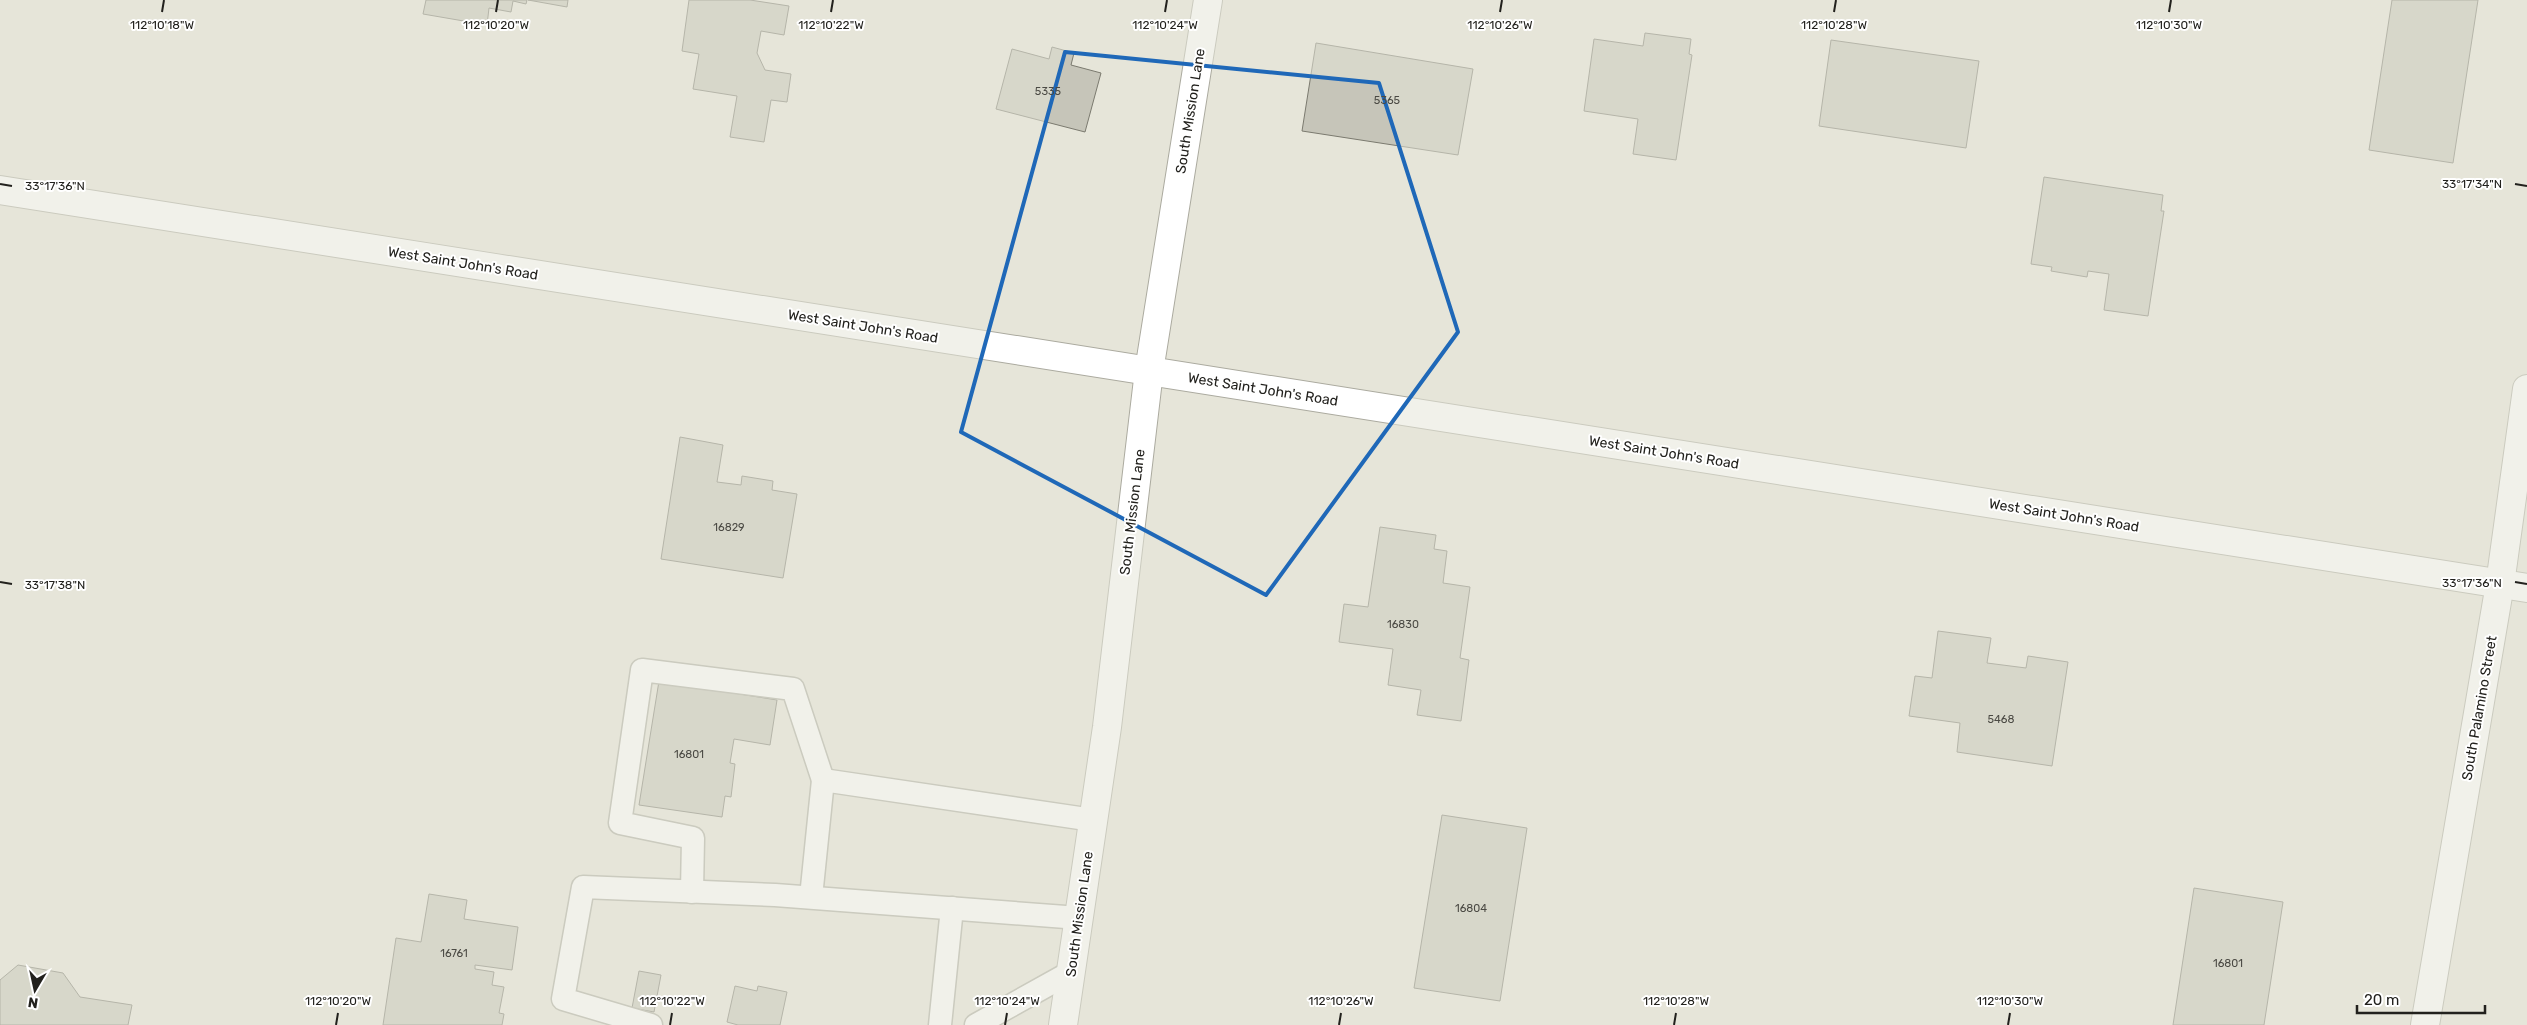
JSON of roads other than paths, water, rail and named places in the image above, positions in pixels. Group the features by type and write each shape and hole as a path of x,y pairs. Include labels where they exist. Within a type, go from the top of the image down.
{"street":[{"name":"South Mission Lane","path":"1063,1025 1108,717 1149,371 1208,0"},
{"name":"West Saint John's Road","path":"0,190 2527,588"},
{"name":"South Palamino Street","path":"2425,1025 2500,584 2527,389"}],"lane":[{"path":"692,892 693,838 620,823 642,670 794,689 823,780 811,897"},
{"path":"823,780 1093,820"},
{"path":"651,1025 562,999 583,887 811,897 1079,918"},
{"path":"940,1025 952,908"},
{"path":"976,1025 1071,972"}]}
